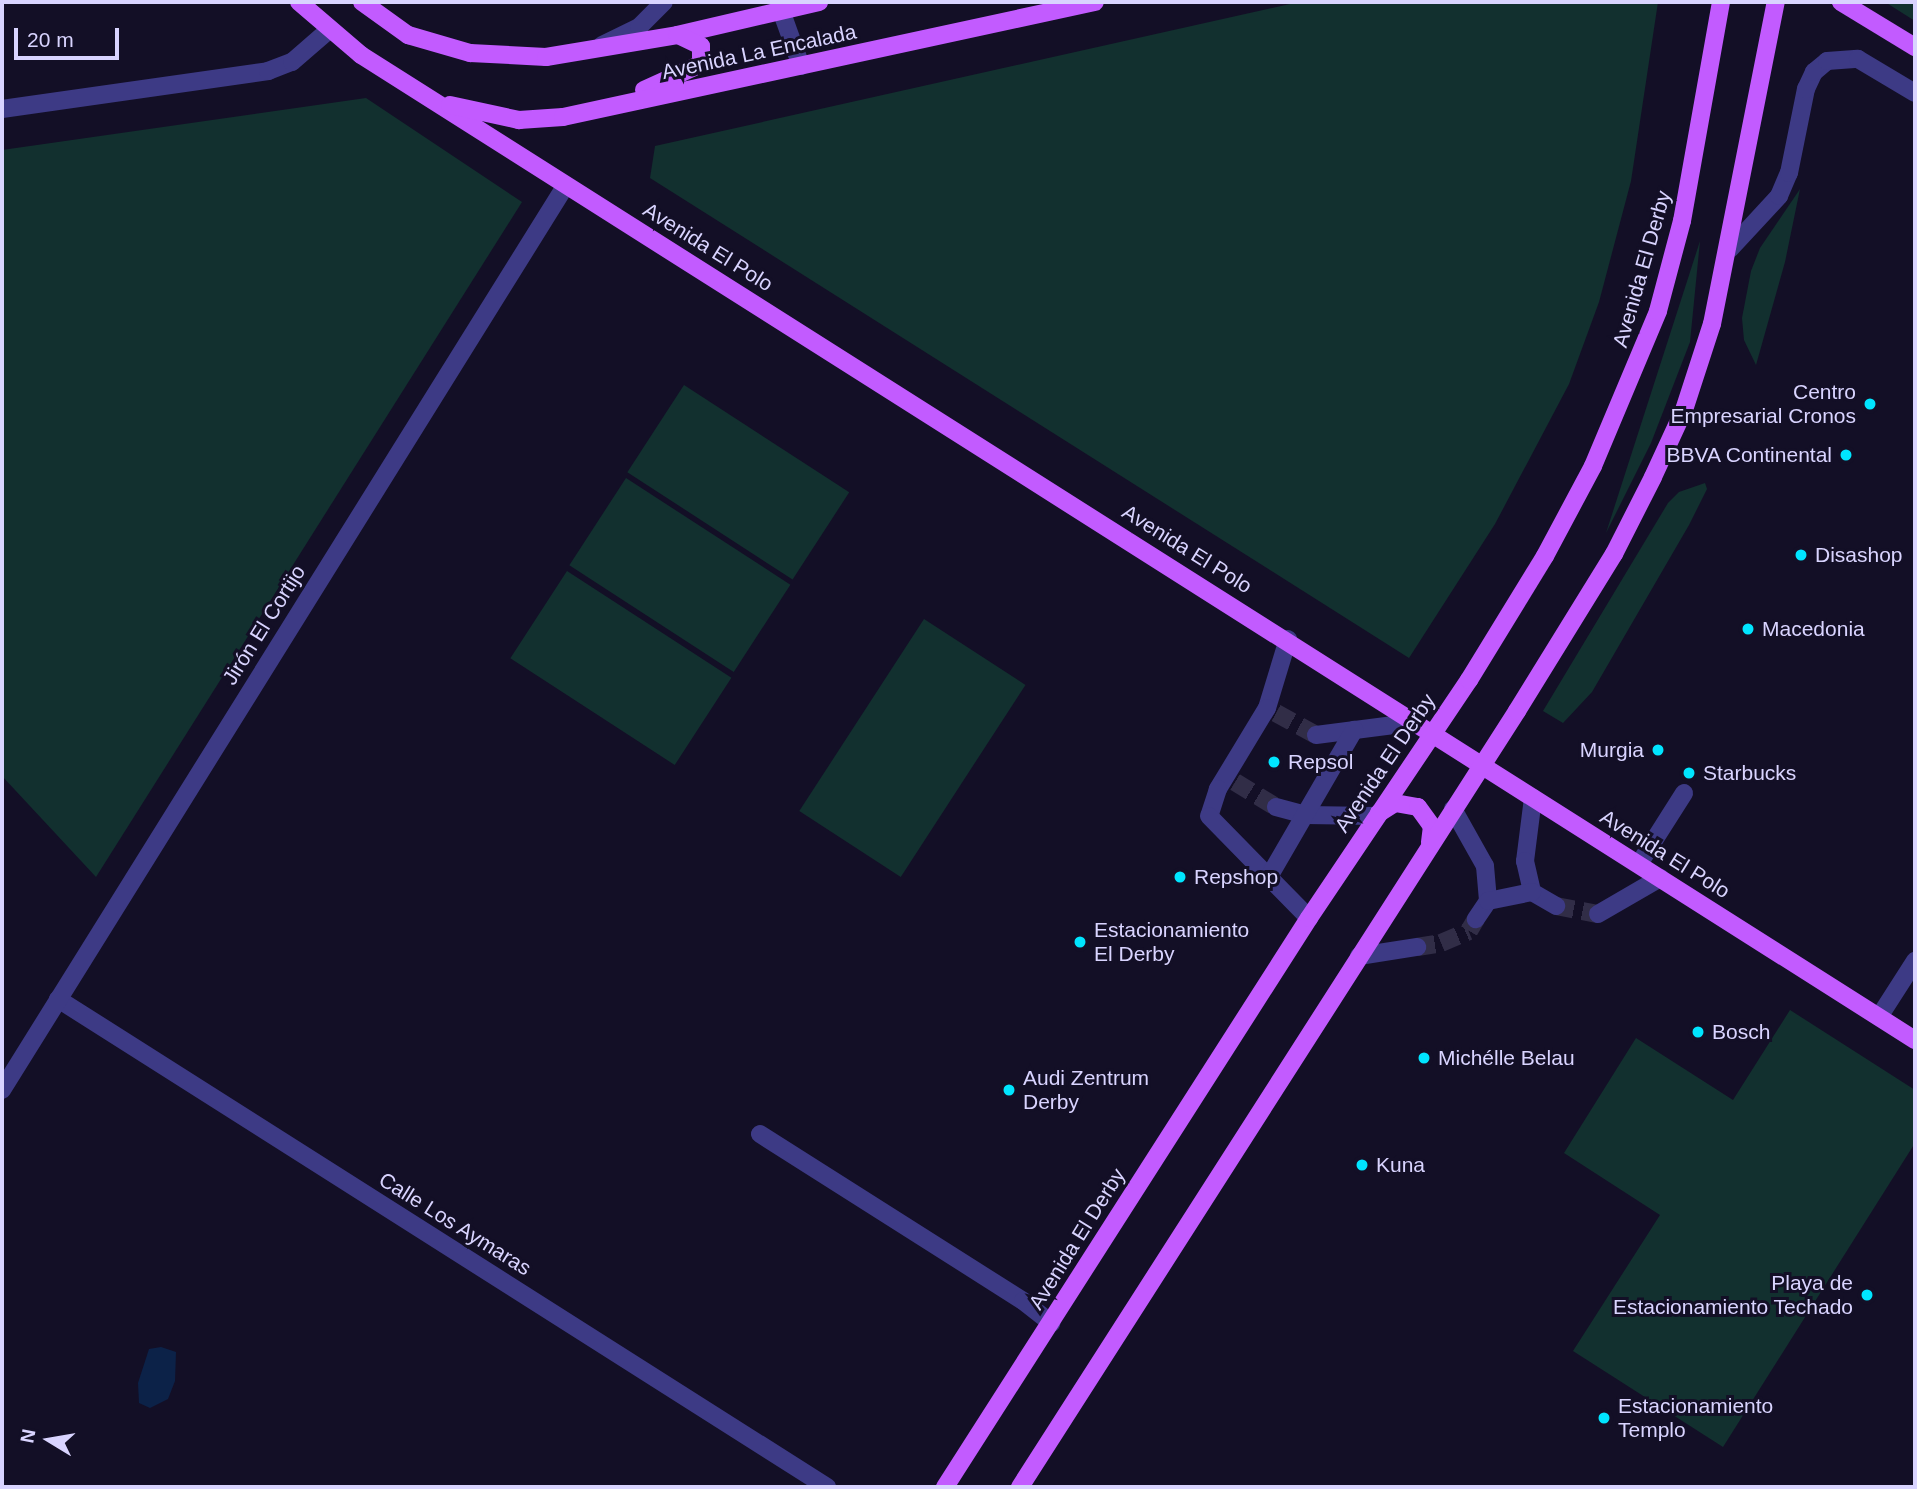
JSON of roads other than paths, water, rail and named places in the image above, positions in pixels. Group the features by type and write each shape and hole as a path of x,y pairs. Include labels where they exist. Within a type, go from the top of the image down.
{"main road":[{"name":"Avenida El Polo","path":"299,2 329,30 433,101 1288,639 1915,1040"},
{"name":"Avenida La Encalada","path":"362,2 408,35 470,52 582,54 677,35 780,6 819,2"},
{"name":"Avenida La Encalada","path":"433,101 519,120 585,112 1095,2"},
{"name":"Avenida El Derby","path":"946,1487 1309,918 1433,733 1545,556 1628,390 1658,311 1682,221 1721,2"},
{"path":"1020,1487 1614,554 1684,410 1712,324 1730,249 1776,2"},
{"path":"1841,2 1915,47"},
{"path":"585,112 695,70 704,56 701,46 677,35"},
{"path":"1376,816 1395,803 1418,807 1432,826 1427,849"}],"street":[{"path":"582,54 639,27 664,2"},
{"path":"780,6 801,66"},
{"path":"2,109 268,71 292,62 329,30"},
{"path":"1730,249 1779,196 1789,173 1806,89 1814,72 1827,61 1858,59 1915,93"},
{"name":"Jirón El Cortijo","path":"2,1090 566,185"},
{"path":"1288,639 1271,711 1231,778 1210,804 1209,816 1270,874 1309,918"},
{"path":"1316,735 1417,722"},
{"path":"1270,874 1354,730"},
{"path":"1639,864 1684,793"},
{"path":"1532,892 1525,861 1533,798"},
{"path":"1276,807 1305,815 1376,816"},
{"path":"1453,809 1485,866 1488,901 1476,919"},
{"path":"1598,914 1660,878"},
{"path":"1488,901 1532,892 1556,906"},
{"path":"1359,956 1417,947"},
{"path":"1879,1017 1915,961"},
{"name":"Calle Los Aymaras","path":"58,999 827,1487"},
{"path":"760,1134 1023,1301 1051,1323"}],"water":[{"path":"161,1347 176,1352 175,1381 168,1399 150,1408 139,1403 138,1383 149,1349"}],"tunnel":[{"path":"1276,713 1316,735"},
{"path":"1235,782 1276,807"},
{"path":"1556,906 1598,914"},
{"path":"1417,947 1441,943 1469,931 1476,919"}],"place":[{"name":"Centro Empresarial Cronos","path":"1870,404"},
{"name":"BBVA Continental","path":"1846,455"},
{"name":"Disashop","path":"1801,555"},
{"name":"Macedonia","path":"1748,629"},
{"name":"Murgia","path":"1658,750"},
{"name":"Repsol","path":"1274,762"},
{"name":"Starbucks","path":"1689,773"},
{"name":"Repshop","path":"1180,877"},
{"name":"Estacionamiento El Derby","path":"1080,942"},
{"name":"Bosch","path":"1698,1032"},
{"name":"Michélle Belau","path":"1424,1058"},
{"name":"Audi Zentrum Derby","path":"1009,1090"},
{"name":"Kuna","path":"1362,1165"},
{"name":"Playa de Estacionamiento Techado","path":"1867,1295"},
{"name":"Estacionamiento Templo","path":"1604,1418"}]}
